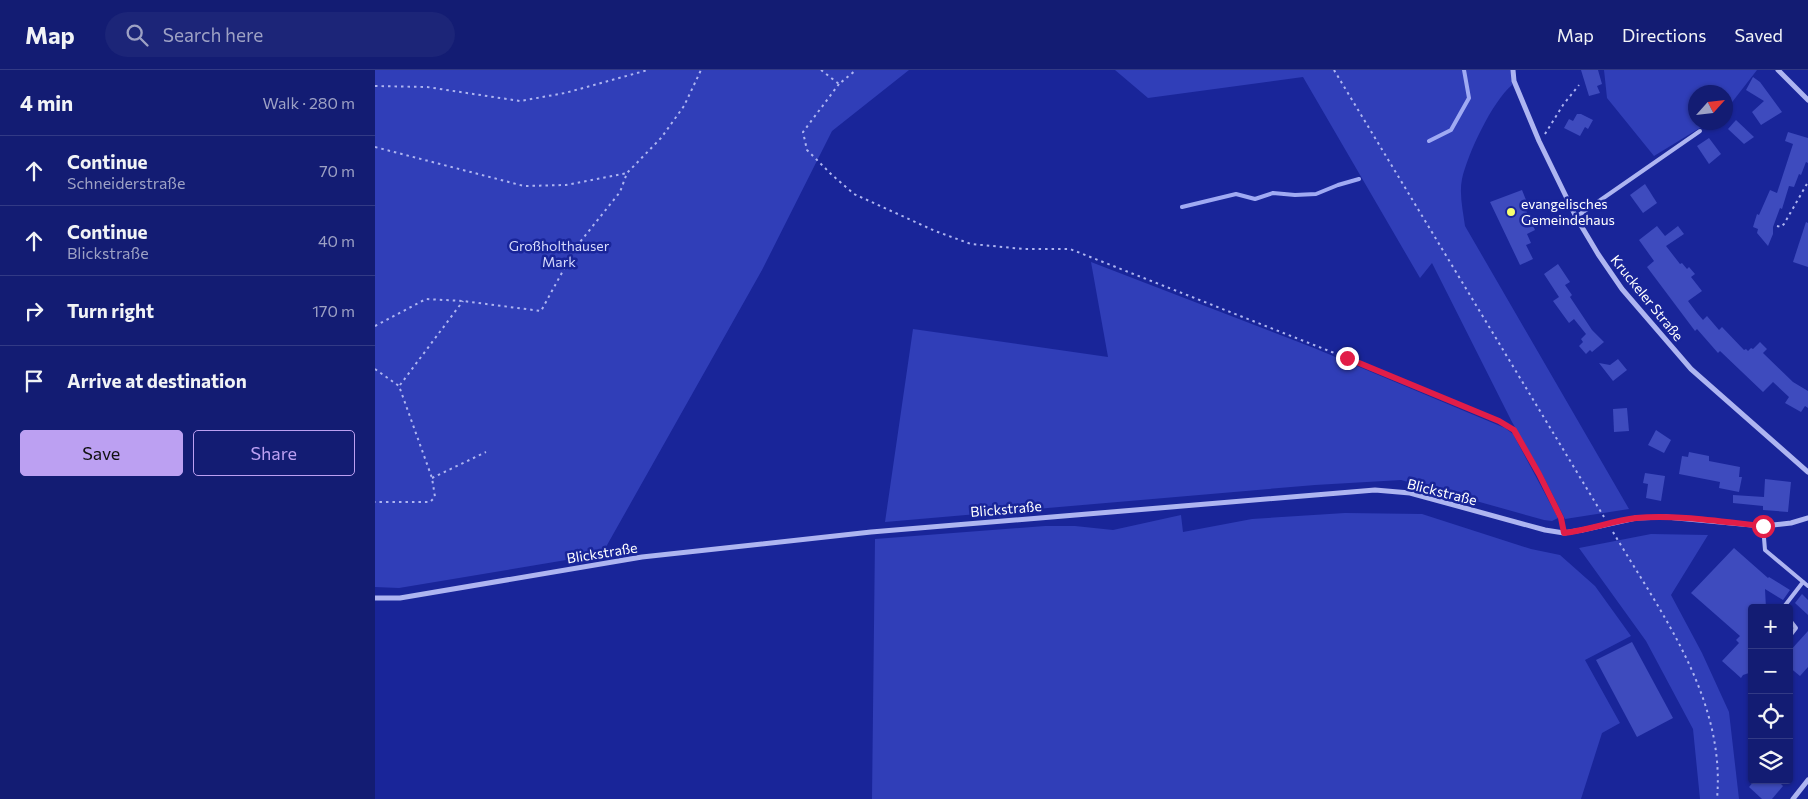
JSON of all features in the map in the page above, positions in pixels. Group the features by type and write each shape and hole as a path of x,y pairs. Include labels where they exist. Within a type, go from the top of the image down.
{"street":[{"name":"Kruckeler Straße","path":"1513,70 1514,81 1539,142 1576,217 1622,289 1691,368 1808,472"},
{"path":"1778,70 1808,100"},
{"name":"Blickstraße","path":"375,598 400,598 642,558 851,534 1375,490 1410,493 1531,527 1564,533 1636,518 1666,517 1763,526 1791,523 1808,518"},
{"path":"1793,799 1808,780"}],"lane":[{"path":"1576,217 1700,131"},
{"path":"1763,526 1765,550 1808,586"},
{"path":"1786,604 1803,582"}],"path":[{"path":"375,86 427,87 520,101 565,93 648,70"},
{"path":"375,326 426,299 463,301 541,311 576,246 620,192 627,173 661,138 684,106 701,70"},
{"path":"821,70 839,84"},
{"path":"856,70 839,84 803,132 807,150 854,194 935,231 971,244 1024,249 1070,250 1339,354 1499,421 1514,430 1519,438 1561,518 1564,533"},
{"path":"1334,70 1608,524"},
{"path":"1545,135 1563,105 1579,85"},
{"path":"375,147 524,186 565,185 627,173"},
{"path":"1777,226 1781,227 1784,224 1808,182"},
{"path":"399,386 463,301"},
{"path":"375,369 399,386 433,478 435,497 430,502 375,502"},
{"path":"433,478 486,452"},
{"path":"1613,532 1684,653 1708,711 1717,754 1717,799"}],"green space":[{"name":"Großholthauser Mark","path":"375,70 909,70 832,131 762,270 602,554 399,588 375,587"},
{"path":"1115,70 1511,70 1512,85 1489,115 1475,142 1465,168 1461,191 1465,226 1629,509 1565,519 1512,422 1432,263 1420,278 1303,77 1148,98"},
{"path":"1604,70 1757,70 1733,101 1733,85 1688,85 1688,130 1697,130 1654,156 1607,98"},
{"path":"1091,262 1314,348 1505,428 1513,434 1558,518 1552,521 1544,520 1401,480 1315,485 885,522 913,329 1108,357"},
{"path":"1345,513 1422,514 1531,549 1560,555 1595,586 1631,636 1585,660 1620,723 1602,733 1581,799 872,799 875,539 1045,526 1075,526 1113,530 1181,515 1183,532 1252,519"},
{"path":"1651,534 1708,535 1671,595 1702,653 1729,712 1739,799 1700,799 1693,729 1646,641 1579,548"}],"building":[{"path":"1581,70 1598,70 1602,84 1597,86 1600,93 1589,96"},
{"path":"1753,77 1760,82 1782,112 1761,125 1752,112 1764,101 1746,90"},
{"path":"1577,114 1593,120 1588,129 1585,127 1580,136 1564,128 1569,119 1573,121"},
{"path":"1736,120 1754,137 1744,144 1729,130 1733,130 1733,123"},
{"path":"1788,132 1808,138 1808,163 1806,162 1801,175 1799,174 1794,187 1789,186 1782,209 1780,208 1773,227 1773,234 1768,246 1757,233 1758,229 1753,227 1757,214 1759,215 1770,190 1777,193 1793,144 1785,141"},
{"path":"1709,138 1721,154 1709,164 1697,146"},
{"path":"1645,184 1657,203 1643,213 1630,195"},
{"name":"evangelisches Gemeindehaus","path":"1522,190 1528,205 1524,206 1535,230 1527,234 1531,243 1526,245 1533,259 1520,265 1490,202"},
{"path":"1806,222 1808,223 1808,267 1793,262"},
{"path":"1657,226 1665,236 1678,226 1684,234 1666,246 1680,264 1682,263 1687,269 1689,267 1695,274 1691,277 1702,291 1688,301 1697,313 1703,320 1707,316 1719,330 1722,327 1744,350 1753,349 1760,342 1767,349 1763,353 1793,382 1808,391 1808,408 1805,406 1801,412 1785,403 1789,397 1773,382 1763,392 1720,351 1718,353 1697,329 1695,331 1647,267 1654,261 1639,240"},
{"path":"1558,264 1570,282 1565,285 1572,295 1570,297 1592,330 1604,342 1592,352 1590,350 1586,354 1579,346 1583,342 1581,339 1586,334 1574,319 1569,323 1553,301 1559,297 1544,274"},
{"path":"1618,359 1627,370 1613,381 1599,363 1610,365"},
{"path":"1627,408 1629,431 1614,432 1613,409"},
{"path":"1656,430 1671,440 1664,453 1648,445"},
{"path":"1689,452 1709,456 1709,461 1740,467 1739,477 1742,477 1739,492 1719,488 1720,482 1679,474 1682,456 1688,457"},
{"path":"1645,473 1665,476 1661,501 1646,498 1648,484 1643,483"},
{"path":"1765,479 1791,482 1788,512 1763,510 1763,506 1733,503 1733,495 1764,497"},
{"path":"1734,548 1768,578 1790,590 1783,600 1765,589 1766,604 1748,604 1748,673 1741,678 1722,661 1739,643 1736,640 1740,636 1691,593"},
{"path":"1802,594 1808,600 1808,615 1795,603"},
{"path":"1808,631 1808,667 1800,676 1793,670 1793,648"},
{"path":"1632,642 1673,718 1637,737 1596,660"},
{"path":"1752,784 1781,784 1783,786 1772,799 1762,799 1749,787"}],"waterway":[{"path":"1429,141 1451,130 1469,98 1464,70"},
{"path":"1182,207 1236,194 1255,199 1273,193 1316,194 1359,179"}],"place":[{"name":"evangelisches Gemeindehaus","path":"1511,212"}],"route":[{"path":"1347,358 1499,421 1514,430 1561,518 1564,533 1636,518 1666,517 1763,526"}]}
